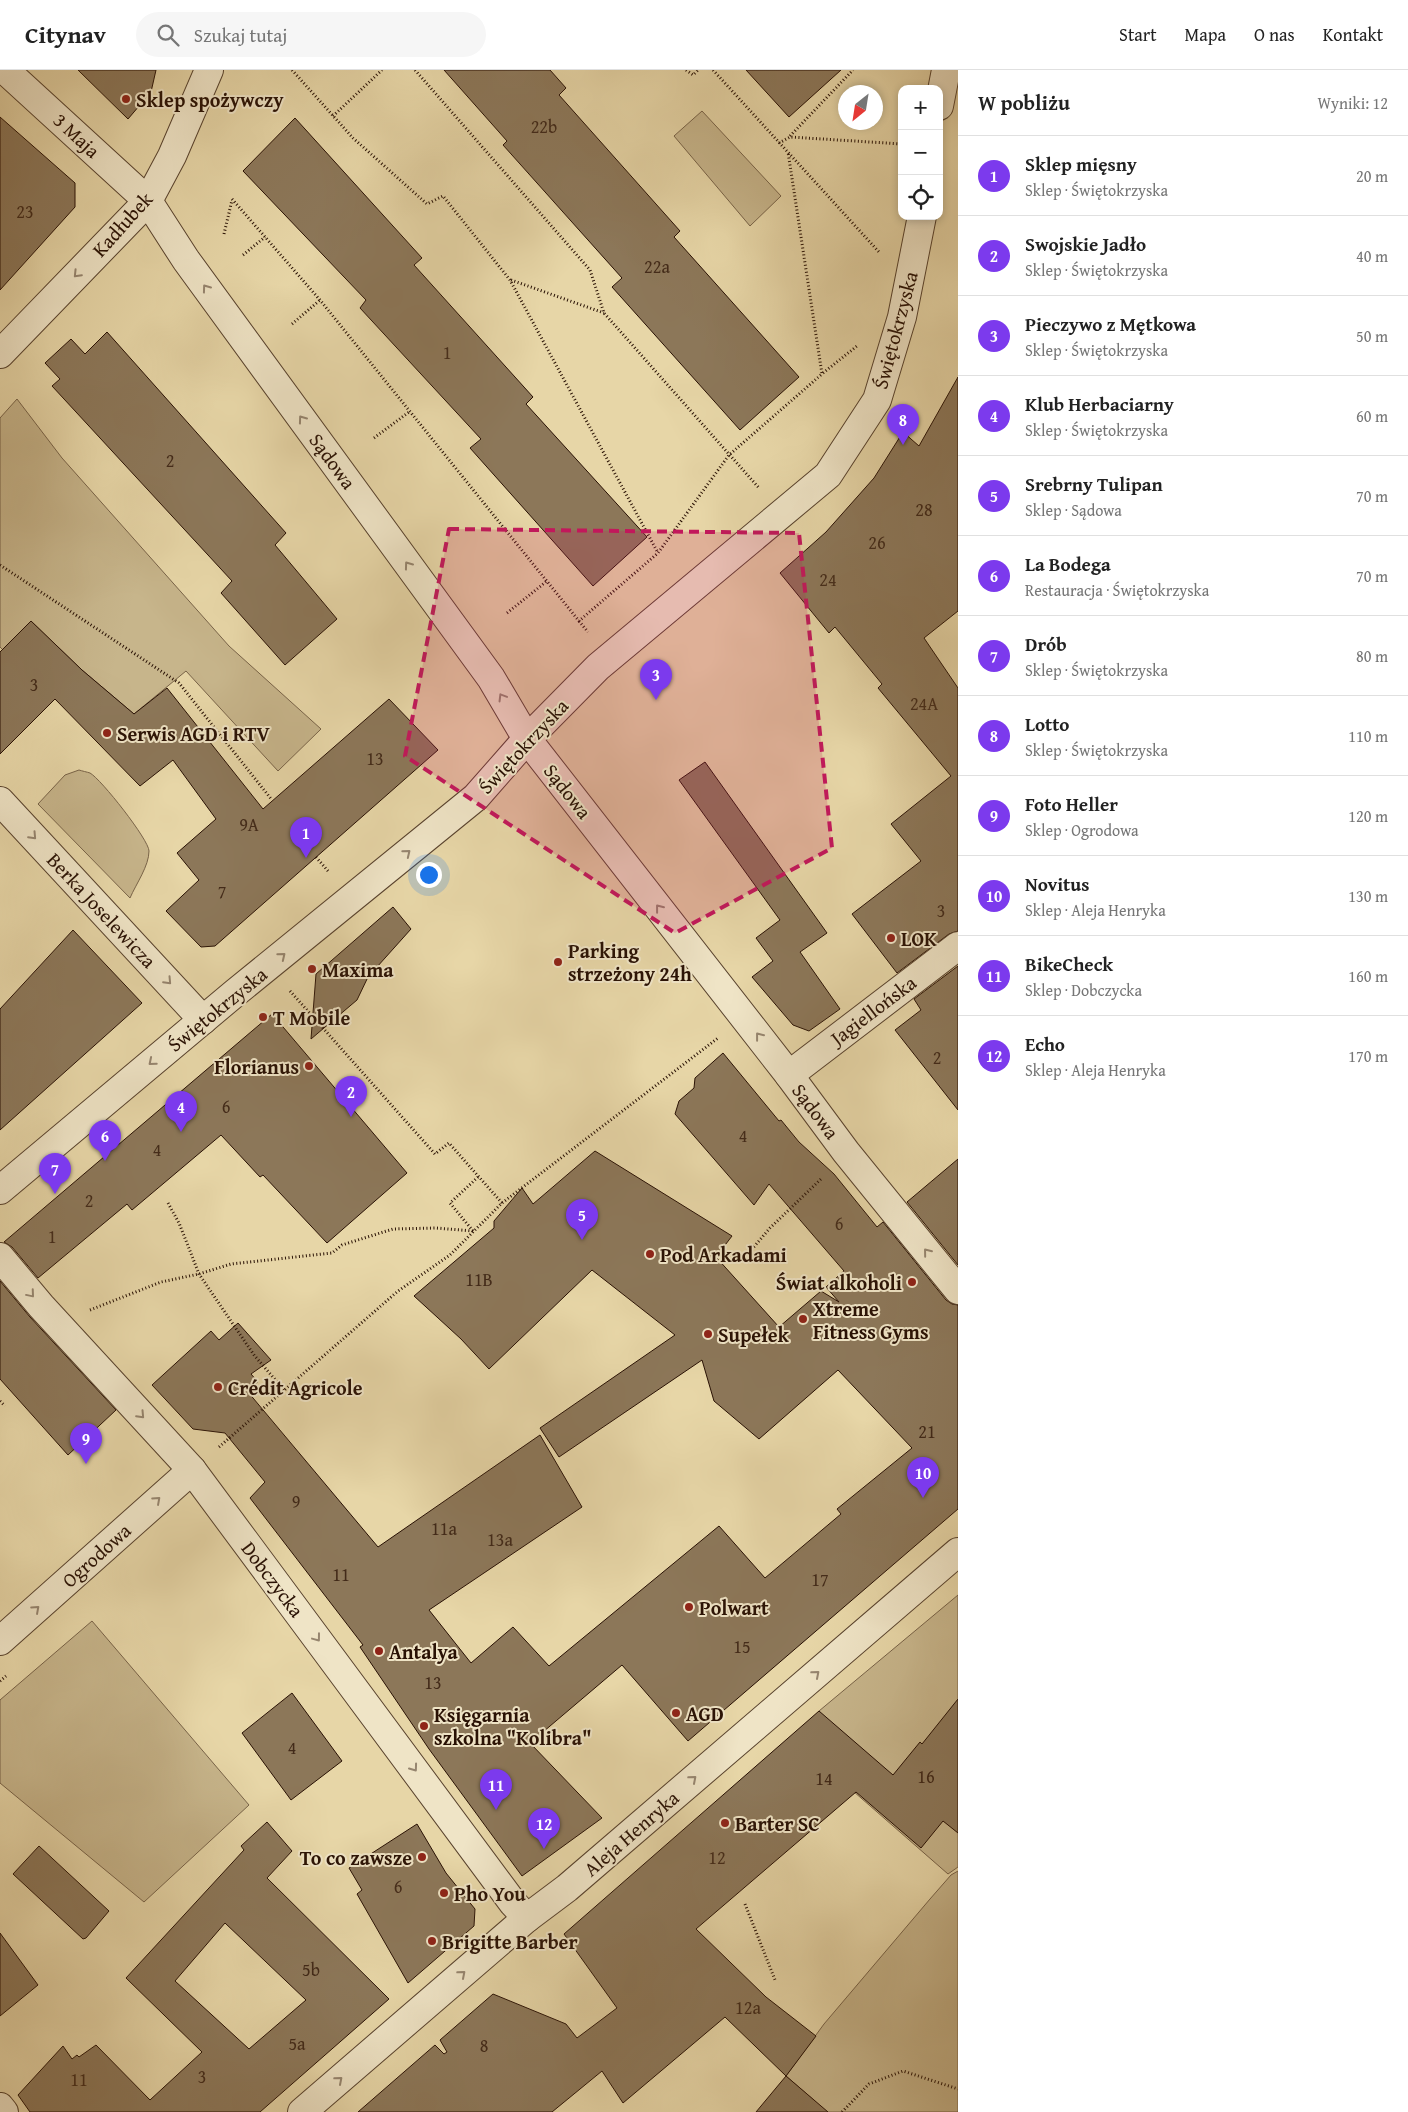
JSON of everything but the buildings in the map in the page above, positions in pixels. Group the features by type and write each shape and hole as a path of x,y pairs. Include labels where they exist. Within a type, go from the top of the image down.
{"street":[{"name":"3 Maja","path":"5,70 148,201"},
{"name":"Kadłubek","path":"0,354 148,201 172,156 209,70"},
{"path":"943,85 946,70"},
{"name":"Sądowa","path":"148,201 186,260 491,678 527,739 789,1075 846,1152 958,1290"},
{"name":"Świętokrzyska","path":"0,1190 203,1020 476,796 527,739 598,667 828,475 877,400 902,317 921,220"},
{"name":"Berka Joselewicza","path":"0,801 203,1020"},
{"name":"Jagiellońska","path":"789,1075 958,946"},
{"name":"Dobczycka","path":"0,1257 41,1306 192,1470 527,1918"},
{"name":"Ogrodowa","path":"0,1642 192,1470"},
{"name":"Aleja Henryka","path":"302,2112 527,1918 568,1888 958,1552"},
{"path":"0,2107 4,2112"}],"path":[{"path":"292,70 353,138 427,204 443,196 510,280 658,552"},
{"path":"333,116 382,70"},
{"path":"415,70 590,270 604,314 765,495"},
{"path":"686,70 693,75 698,70"},
{"path":"714,70 778,143 885,259"},
{"path":"778,143 790,137 852,70"},
{"path":"790,137 898,144"},
{"path":"224,234 232,199 320,300 579,621 658,552 729,455 822,374 788,152"},
{"path":"243,255 265,237"},
{"path":"510,280 604,314"},
{"path":"292,324 320,300"},
{"path":"374,438 409,412"},
{"path":"0,565 179,683 272,800"},
{"path":"507,613 547,581"},
{"path":"316,857 328,871"},
{"path":"286,986 435,1154 449,1144 502,1203"},
{"path":"192,1470 398,1291 450,1255 502,1203 724,1033"},
{"path":"747,1255 770,1228 838,1163 846,1152"},
{"path":"473,1231 450,1202 478,1177"},
{"path":"168,1204 179,1223 200,1274 254,1355 284,1390"},
{"path":"82,1313 161,1282 200,1274 231,1264 332,1253 342,1245 393,1229 436,1228 473,1231"},
{"path":"0,1401 5,1406"},
{"path":"745,1904 775,1980"},
{"path":"842,2112 869,2084 903,2071 958,2089"}],"highlighted area":[{"path":"449,529 799,533 832,848 675,933 405,756"}],"shaded area":[{"path":"702,111 781,196 750,226 674,136"},
{"path":"17,399 62,458 229,646 321,729 278,771 186,671 134,714 82,670 31,621 3,650 0,647 0,418"},
{"path":"79,770 90,773 104,786 124,810 147,845 149,851 147,863 130,898 38,804 65,775"},
{"path":"958,1595 958,1867 948,1874 853,1791 819,1711"},
{"path":"92,1621 249,1805 144,1902 0,1783 0,1700"},
{"path":"958,1871 958,2112 808,2112 816,2102 786,2076 824,2024 951,1875"}],"place":[{"name":"Sklep spożywczy","path":"126,99"},
{"name":"Lotto","path":"903,445"},
{"name":"Pieczywo z Mętkowa","path":"656,700"},
{"name":"Serwis AGD i RTV","path":"107,733"},
{"name":"Sklep mięsny","path":"306,858"},
{"name":"LOK","path":"891,938"},
{"name":"Parking strzeżony 24h","path":"558,962"},
{"name":"Maxima","path":"312,969"},
{"name":"T Mobile","path":"263,1017"},
{"name":"Florianus","path":"309,1066"},
{"name":"Swojskie Jadło","path":"351,1117"},
{"name":"Klub Herbaciarny","path":"181,1132"},
{"name":"La Bodega","path":"105,1161"},
{"name":"Drób","path":"55,1194"},
{"name":"Srebrny Tulipan","path":"582,1240"},
{"name":"Pod Arkadami","path":"650,1254"},
{"name":"Świat alkoholi","path":"912,1282"},
{"name":"Xtreme Fitness Gyms","path":"803,1319"},
{"name":"Supełek","path":"708,1334"},
{"name":"Crédit Agricole","path":"218,1387"},
{"name":"Foto Heller","path":"86,1464"},
{"name":"Novitus","path":"923,1498"},
{"name":"Polwart","path":"689,1607"},
{"name":"Antalya","path":"379,1651"},
{"name":"AGD","path":"676,1713"},
{"name":"Księgarnia szkolna \"Kolibra\"","path":"424,1726"},
{"name":"BikeCheck","path":"496,1810"},
{"name":"Barter SC","path":"725,1823"},
{"name":"Echo","path":"544,1849"},
{"name":"To co zawsze","path":"422,1857"},
{"name":"Pho You","path":"444,1893"},
{"name":"Brigitte Barber","path":"432,1941"}]}
